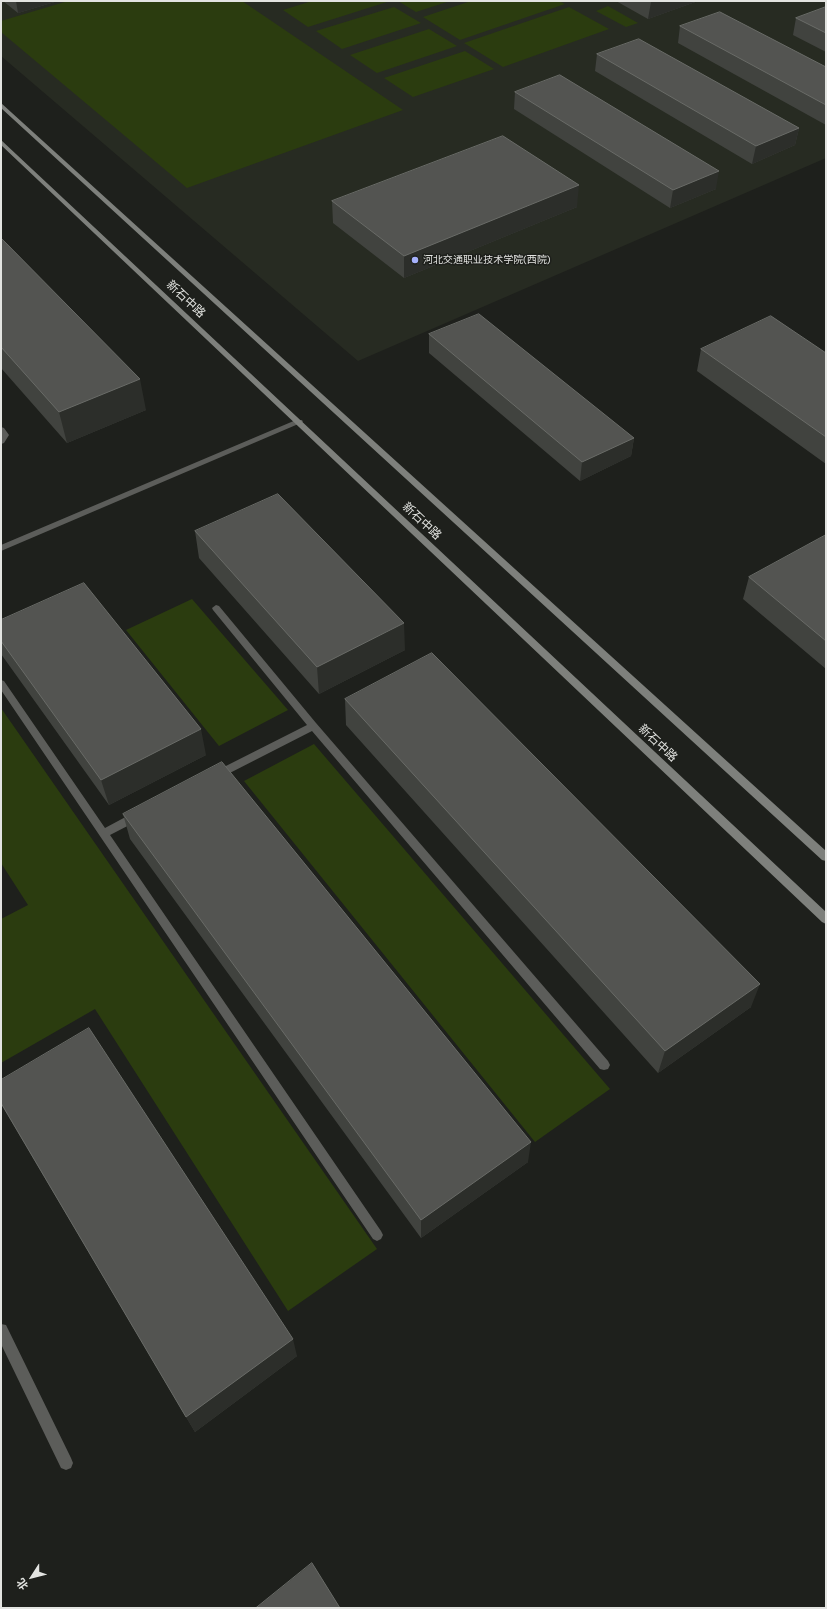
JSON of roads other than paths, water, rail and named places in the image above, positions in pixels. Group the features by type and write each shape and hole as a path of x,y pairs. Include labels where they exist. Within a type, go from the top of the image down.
{"main road":[{"name":"新石中路","path":"1,105 826,857"},
{"name":"新石中路","path":"1,142 826,919"}],"lane":[{"path":"1,548 299,422"},
{"path":"1,430 5,435 1,441"},
{"path":"216,608 313,726 604,1065"},
{"path":"1,683 377,1235"},
{"path":"208,780 313,726"},
{"path":"104,833 145,812"},
{"path":"1,1330 66,1463"}],"place":[{"name":"河北交通职业技术学院(西院)","path":"415,260"}]}
